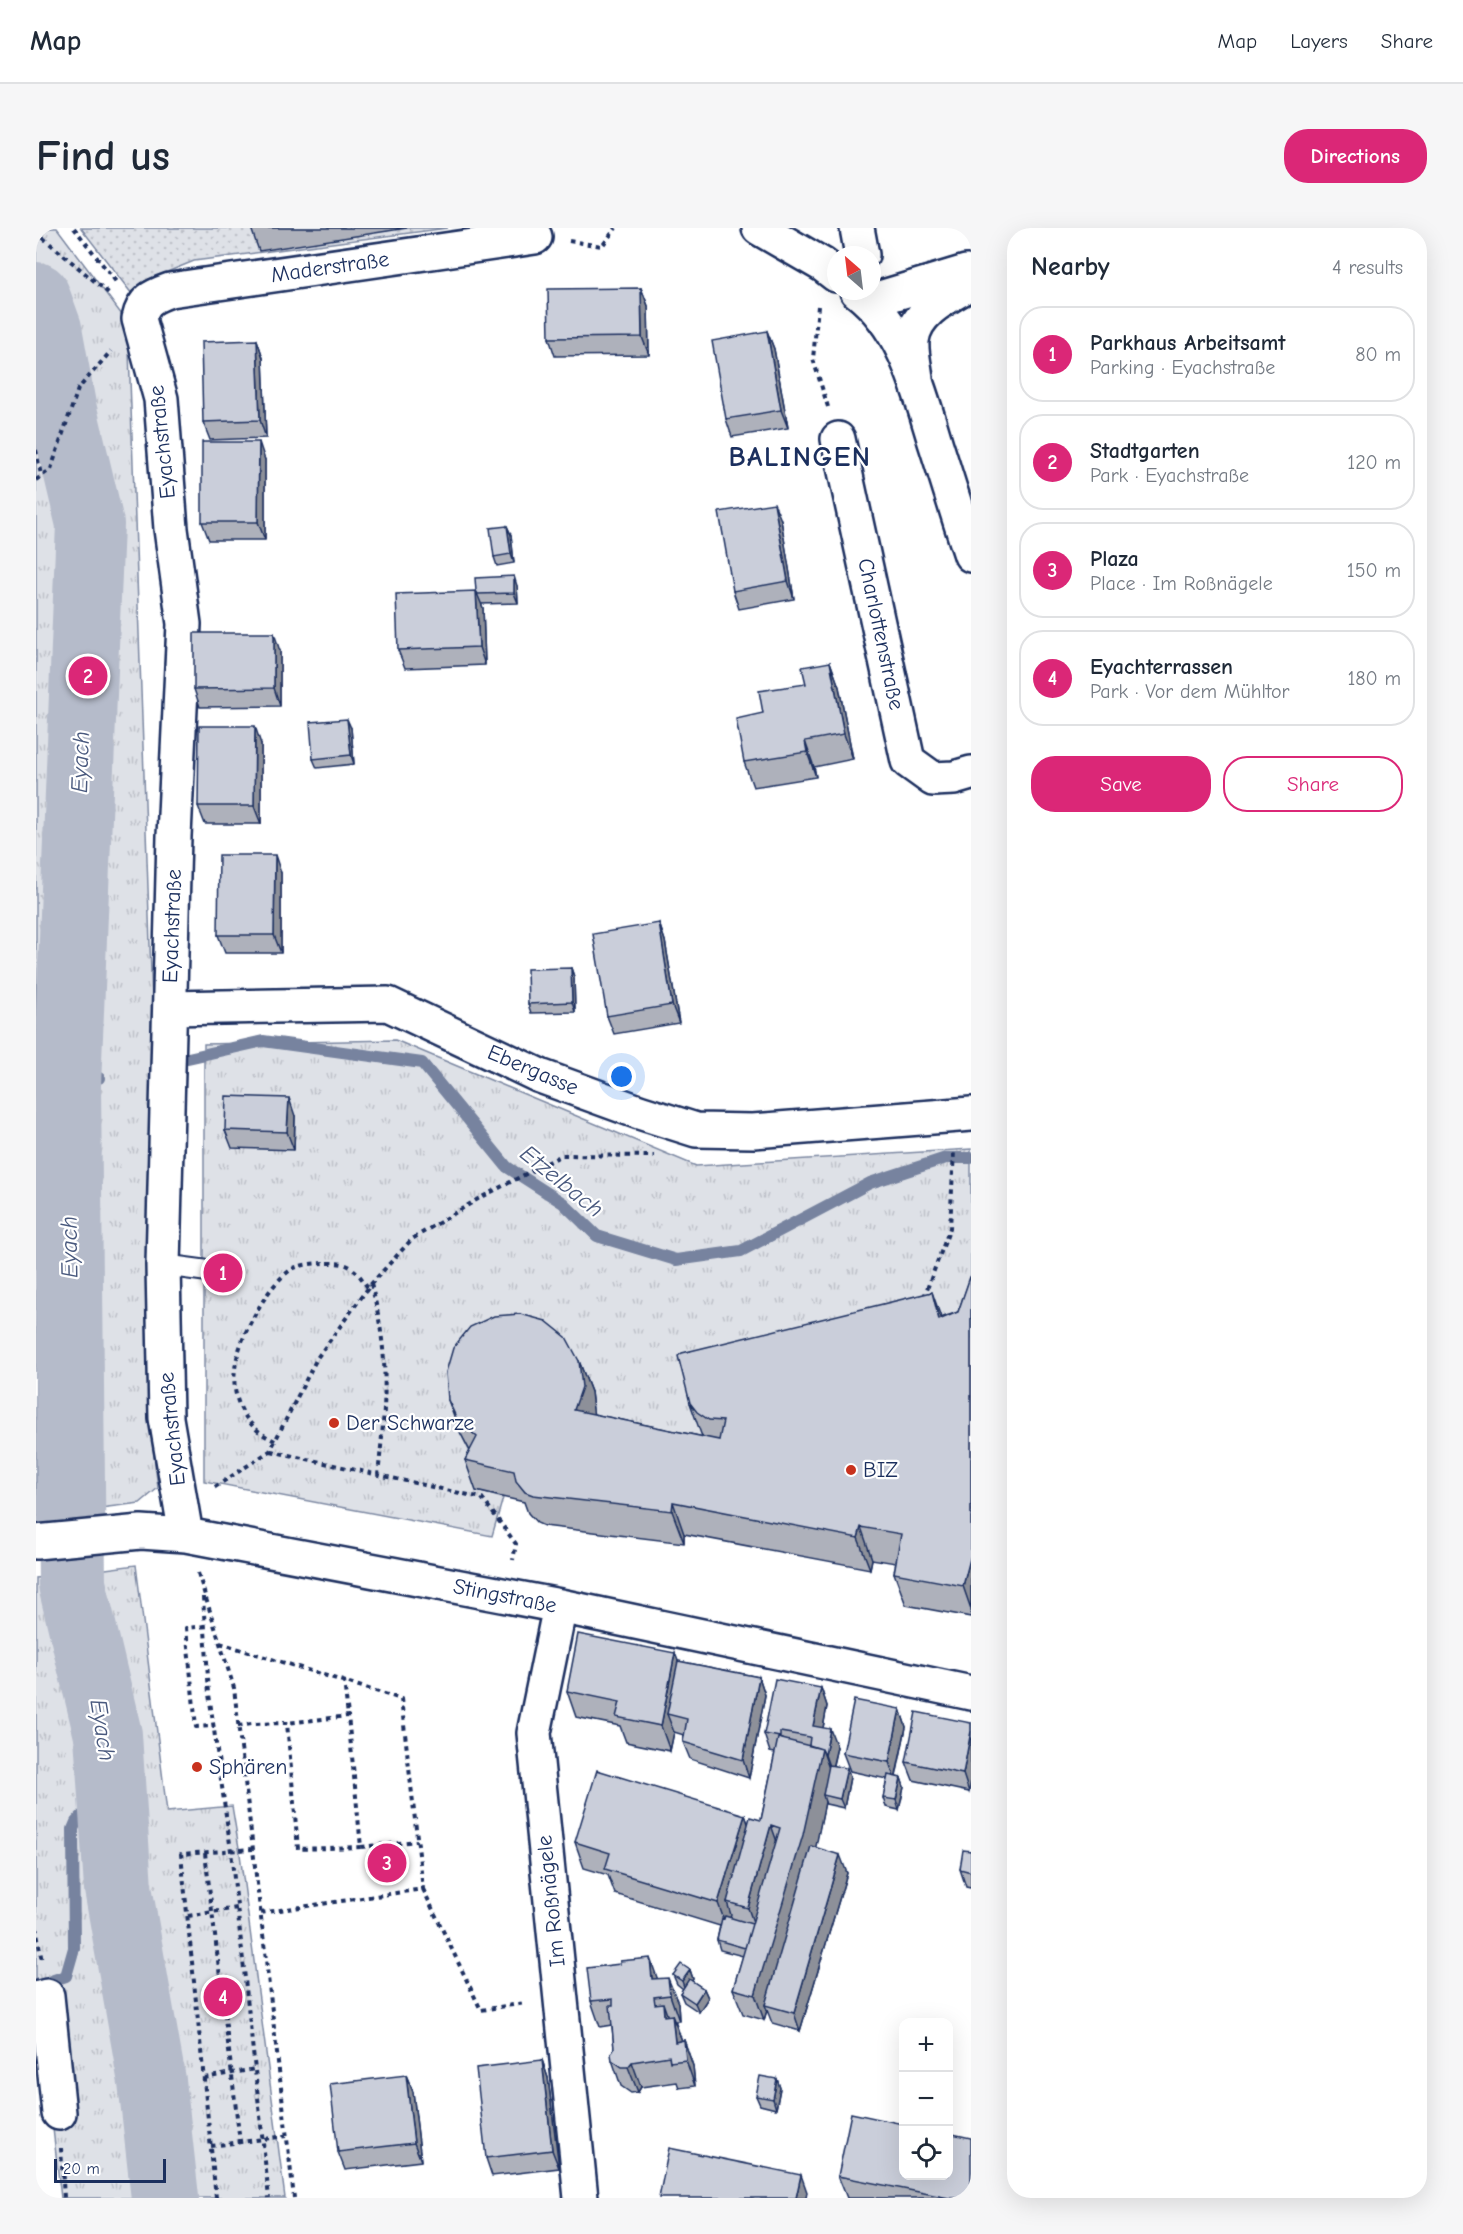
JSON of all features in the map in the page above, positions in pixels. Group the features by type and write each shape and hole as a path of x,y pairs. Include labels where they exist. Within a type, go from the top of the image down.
{"street":[{"path":"759,228 827,269"},
{"path":"857,228 860,246"},
{"name":"Maderstraße","path":"139,319 142,306 152,297 170,290 535,237"},
{"path":"881,291 971,271"},
{"path":"916,381 912,339 921,319 939,301 971,283"},
{"path":"869,300 898,340 916,381 971,555"},
{"name":"Eyachstraße","path":"139,319 161,399 171,529 184,624 174,837 163,1265 166,1418 183,1522"},
{"name":"Charlottenstraße","path":"838,439 908,760 933,779 954,778 971,773"},
{"name":"Ebergasse","path":"170,1008 388,1004 540,1076 696,1130 963,1127"},
{"name":"Stingstraße","path":"36,1542 141,1532 183,1522 505,1596 971,1693"},
{"name":"Im Roßnägele","path":"560,1606 534,1733 581,2198"},
{"path":"36,1999 47,1996 59,2113"}],"lane":[{"path":"163,1265 223,1273"}],"path":[{"path":"74,228 97,256"},
{"path":"602,246 616,228"},
{"path":"36,232 139,319"},
{"path":"827,281 813,358 838,439"},
{"path":"36,480 51,469 78,389"},
{"path":"36,450 41,475"},
{"path":"923,1300 950,1228 955,1172 963,1127"},
{"path":"294,2198 234,1688 183,1522 270,1451 317,1358 369,1286 412,1239 478,1199 562,1155"},
{"path":"275,1441 257,1431 243,1414 235,1384 234,1367 240,1344 262,1302 277,1282 293,1268 319,1263 342,1263 354,1269 369,1286 380,1318 386,1359 386,1404 378,1475"},
{"path":"270,1451 482,1498 516,1544 505,1596"},
{"path":"203,1590 210,1694 231,1851 269,2198"},
{"path":"205,1626 186,1628 196,1727 214,1726"},
{"path":"219,1643 401,1699 423,1889 481,2010 561,1998"},
{"path":"345,1680 362,1847"},
{"path":"238,1726 348,1716"},
{"path":"287,1723 298,1849 362,1847 417,1841"},
{"path":"216,2198 181,1854 252,1849"},
{"path":"205,1853 240,2142"},
{"path":"260,1913 423,1889"},
{"path":"188,1916 237,1908"},
{"path":"204,2078 255,2069"},
{"path":"59,2113 64,2198"},
{"path":"211,2146 286,2136"}],"green space":[{"path":"36,228 57,228 128,323 153,1029 153,1447 158,1488 140,1503 36,1516"},
{"path":"81,228 448,228 194,261 145,281 132,294"},
{"path":"395,1040 696,1166 971,1149 971,1338 708,1443 594,1418 591,1392 460,1432 469,1450 479,1462 477,1491 503,1498 492,1536 204,1481 204,1044"},
{"path":"136,1565 167,1812 232,1806 285,2198 61,2198 36,1981 36,1578"}],"building":[{"path":"641,288 642,337 549,338 548,289"},
{"path":"767,331 781,410 726,419 712,341"},
{"path":"257,340 260,420 203,422 201,342"},
{"path":"202,442 259,442 258,522 202,522"},
{"path":"774,503 788,581 733,591 719,512"},
{"path":"507,526 511,554 494,557 490,528"},
{"path":"514,576 514,593 478,594 476,591 475,578"},
{"path":"476,591 479,647 398,650 396,594"},
{"path":"194,633 274,633 274,688 194,689"},
{"path":"830,662 844,734 805,741 807,752 744,762 736,719 763,713 759,691 806,684 802,667"},
{"path":"347,719 351,755 313,759 310,722"},
{"path":"199,726 255,726 254,806 198,806"},
{"path":"219,855 275,855 274,935 218,935"},
{"path":"659,923 672,1005 607,1016 593,934"},
{"path":"571,968 572,1002 528,1004 527,969"},
{"path":"226,1096 289,1098 287,1132 225,1130"},
{"name":"BIZ","path":"971,1276 971,1555 963,1586 894,1573 901,1534 861,1527 858,1538 673,1502 672,1511 533,1495 525,1492 516,1481 514,1471 465,1460 477,1437 457,1419 448,1400 446,1372 453,1348 470,1327 494,1316 520,1314 546,1321 566,1337 579,1361 582,1387 574,1410 719,1440 723,1421 709,1420 697,1412 690,1403 678,1356 682,1353 932,1292 939,1320 958,1312"},
{"path":"578,1634 675,1653 661,1726 616,1717 620,1702 567,1691"},
{"path":"678,1661 759,1677 743,1760 683,1742 687,1719 667,1714"},
{"path":"775,1679 821,1688 813,1726 830,1729 825,1755 822,1749 809,1745 810,1737 780,1732 780,1737 764,1734"},
{"path":"854,1700 900,1709 889,1762 843,1753"},
{"path":"916,1712 971,1723 963,1774 906,1762"},
{"path":"778,1738 822,1749 803,1835 755,1995 733,1989 780,1828 771,1825 748,1908 727,1902 750,1817 761,1820"},
{"path":"829,1765 847,1768 840,1799 823,1795"},
{"path":"597,1770 745,1815 718,1903 605,1869 610,1853 575,1842"},
{"path":"888,1775 901,1778 896,1800 883,1798"},
{"path":"811,1846 840,1855 794,2013 765,2005"},
{"path":"963,1850 971,1851 971,1872 960,1869"},
{"path":"725,1916 752,1924 745,1948 717,1940 722,1918 724,1919"},
{"path":"650,1958 652,1979 668,1978 670,1995 654,1997 655,2004 663,2003 664,2016 672,2015 675,2042 684,2040 686,2060 670,2062 669,2056 632,2062 628,2067 622,2067 612,2060 611,2054 614,2048 610,2005 613,2005 613,1999 591,2001 587,1968"},
{"path":"681,1964 690,1970 682,1981 673,1975"},
{"path":"689,1979 704,1989 695,2003 680,1993"},
{"path":"542,2060 552,2150 486,2158 476,2068"},
{"path":"406,2075 414,2143 338,2152 330,2084"},
{"path":"760,2076 777,2079 773,2099 756,2096"},
{"path":"851,2113 899,2123 899,2180 953,2180 953,2134 971,2138 971,2198 949,2198 838,2176"},
{"path":"669,2148 801,2175 796,2198 659,2198"}],"waterway":[{"name":"Eyach","path":"36,296 48,329 62,406 90,524 67,1085 72,1584 108,1735 118,1888 152,2081 165,2198"},
{"name":"Etzelbach","path":"188,1058 263,1041 422,1063 507,1167 563,1203 597,1236 676,1260 741,1251 870,1183 946,1158 971,1158"},
{"name":"Etzelbach","path":"67,1085 99,1078"},
{"path":"51,1981 66,1976 74,1948 73,1829 76,1822 111,1785"}],"place":[{"name":"Stadtgarten","path":"88,676"},
{"name":"Parkhaus Arbeitsamt","path":"223,1273"},
{"name":"Der Schwarze","path":"334,1423"},
{"name":"BIZ","path":"851,1470"},
{"name":"Sphären","path":"197,1767"},
{"name":"Plaza","path":"387,1863"},
{"name":"Eyachterrassen","path":"223,1997"}],"district":[{"name":"BALINGEN","path":"800,457"}]}
